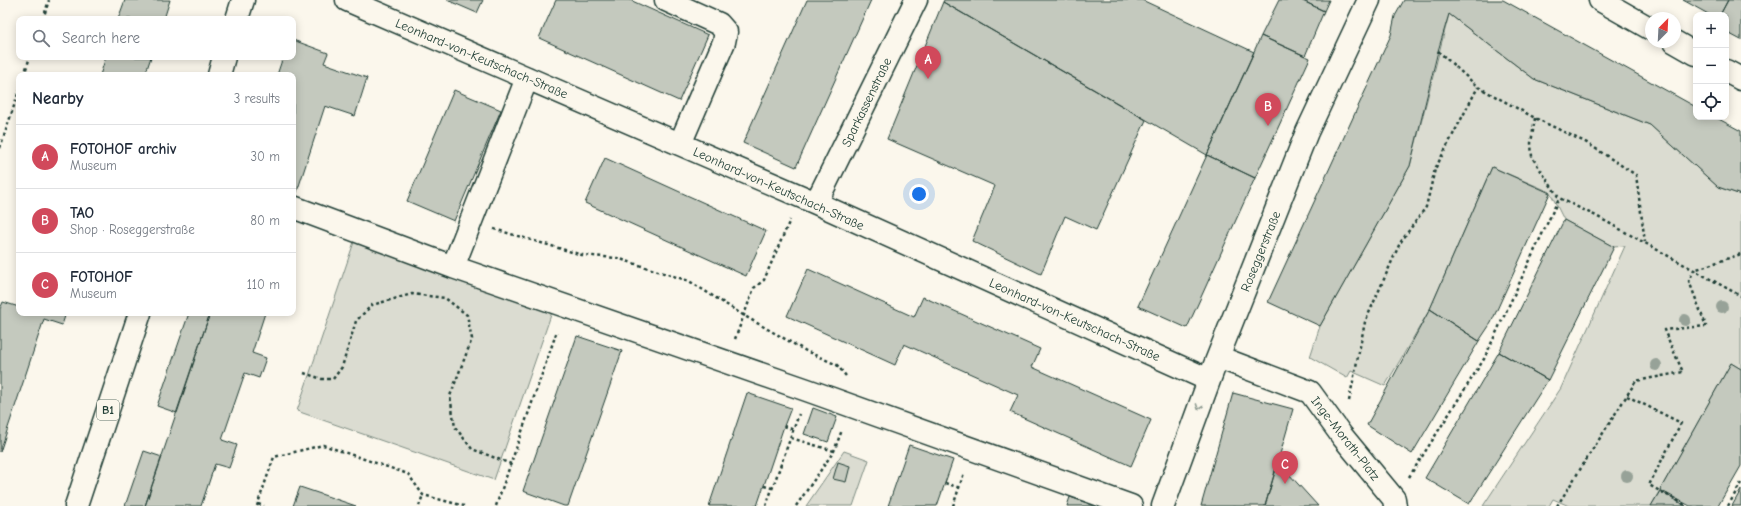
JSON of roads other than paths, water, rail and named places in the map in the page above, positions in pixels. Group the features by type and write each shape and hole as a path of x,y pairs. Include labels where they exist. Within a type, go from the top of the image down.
{"street":[{"path":"238,16 243,0"},
{"name":"Leonhard-von-Keutschach-Straße","path":"347,0 816,203 1209,380"},
{"path":"666,0 719,24 726,32 724,42 680,144"},
{"name":"Sparkassenstraße","path":"816,203 916,0"},
{"name":"Roseggerstraße","path":"1163,506 1209,380 1307,132 1369,0"},
{"path":"1600,0 1645,26"},
{"path":"1681,45 1693,52"},
{"path":"220,72 223,60"},
{"path":"1729,73 1741,79"},
{"path":"453,267 527,78"},
{"path":"296,208 565,307 807,390 970,450 1131,506"},
{"name":"B1","path":"76,506 139,316"},
{"name":"Inge-Morath-Platz","path":"1218,357 1310,392 1394,503"}],"place":[{"name":"FOTOHOF archiv","path":"928,79"},
{"name":"TAO","path":"1268,126"},
{"name":"FOTOHOF","path":"1285,484"}]}
